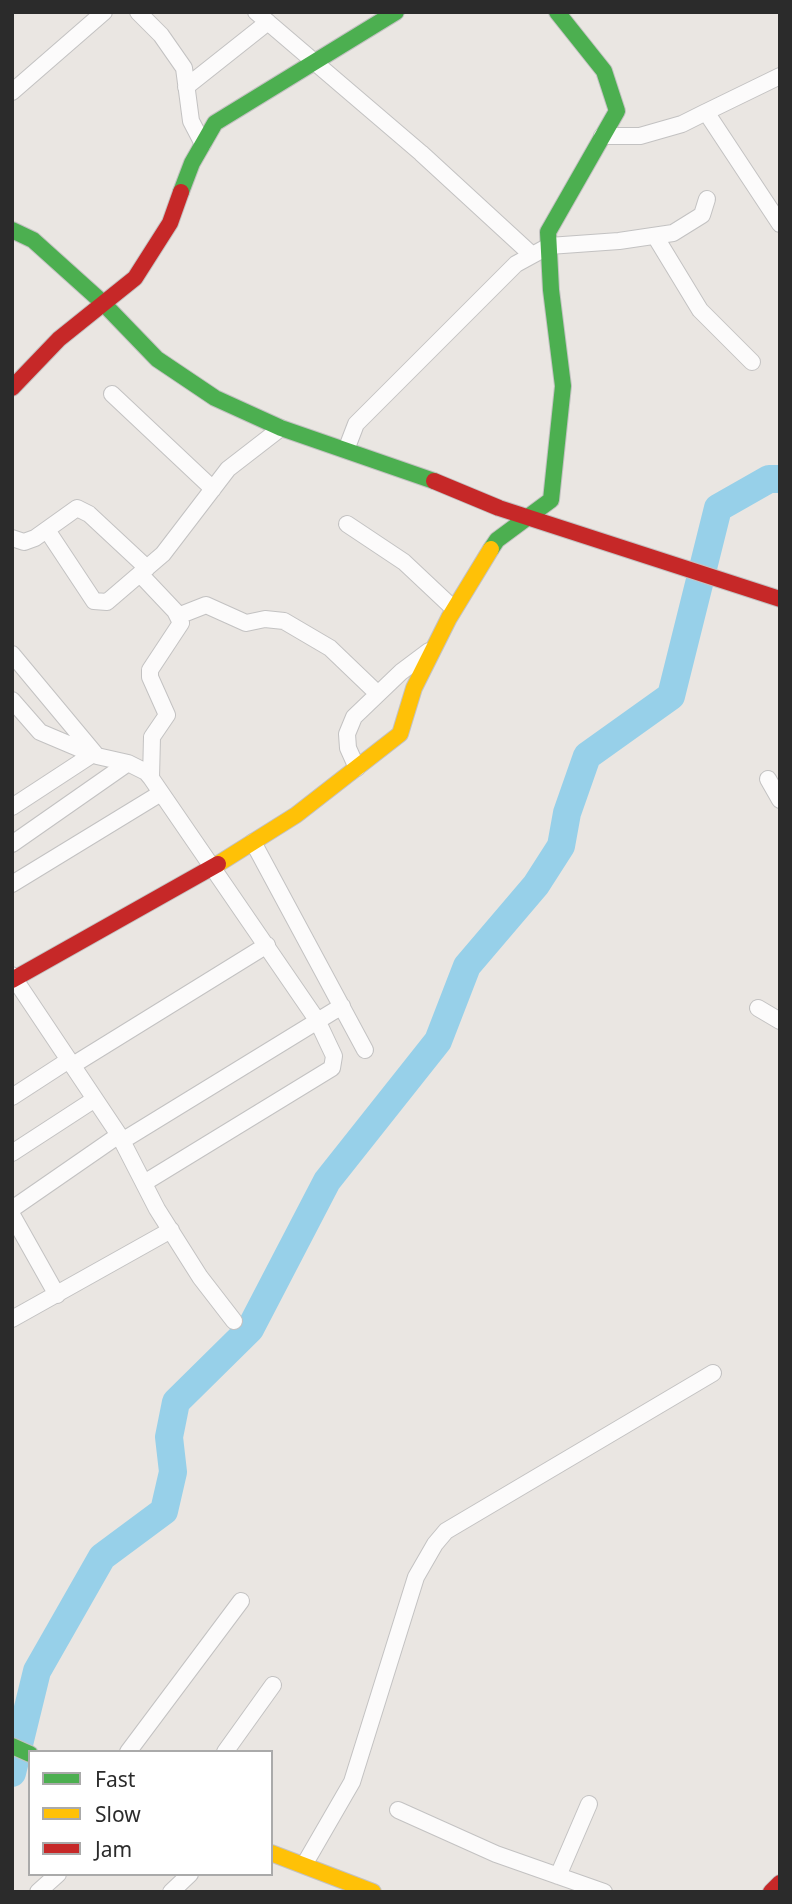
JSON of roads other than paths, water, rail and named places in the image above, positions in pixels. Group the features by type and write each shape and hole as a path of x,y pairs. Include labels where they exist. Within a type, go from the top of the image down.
{"street":[{"path":"12,92 104,12"},
{"path":"138,12 179,58 191,121 203,144"},
{"path":"12,388 59,339 135,278 170,223 192,163 215,123 396,12"},
{"path":"234,1321 200,1277 120,1138 13,978 212,868 296,815 400,734 414,688 434,648 497,540 551,500 563,386 548,232 617,111 604,71 557,12"},
{"path":"186,87 262,17 421,153 532,255"},
{"path":"602,136 640,136 682,124 780,76"},
{"path":"706,112 780,224"},
{"path":"346,450 356,424 516,264 549,246 673,233 702,215 707,199"},
{"path":"14,229 33,240 103,303 157,359 215,398 281,428 408,470 527,518 744,585 780,599"},
{"path":"655,236 700,310 752,362"},
{"path":"112,394 213,489"},
{"path":"47,530 99,604 113,599 163,554 239,459 281,428"},
{"path":"12,538 24,542 78,508 84,510 144,571 178,616 178,630 150,670 150,677 167,715 152,737 151,778"},
{"path":"347,524 404,562 454,610"},
{"path":"178,616 206,605 246,623 265,619 284,621 330,648 378,694"},
{"path":"357,768 348,748 348,733 354,717 434,648"},
{"path":"12,654 95,755"},
{"path":"12,700 40,732 95,755 128,763 146,772 317,1020 334,1056 332,1068 144,1183"},
{"path":"12,807 95,755"},
{"path":"12,844 128,763"},
{"path":"768,779 780,800"},
{"path":"12,884 161,793"},
{"path":"253,842 365,1051"},
{"path":"12,1097 267,945"},
{"path":"12,1209 120,1138 342,1006"},
{"path":"758,1008 780,1021"},
{"path":"12,1153 95,1099"},
{"path":"12,1215 57,1295"},
{"path":"12,1319 171,1230"},
{"path":"304,1866 352,1782 416,1577 435,1544 446,1531 713,1373"},
{"path":"129,1750 241,1601"},
{"path":"226,1750 274,1685"},
{"path":"12,1746 28,1753"},
{"path":"558,1876 589,1804"},
{"path":"398,1810 496,1854 604,1892"},
{"path":"273,1854 373,1892"},
{"path":"38,1892 56,1876"},
{"path":"171,1892 188,1876"},
{"path":"771,1892 780,1883"}],"waterway":[{"path":"12,1773 37,1671 102,1557 164,1511 173,1472 169,1437 176,1402 250,1329 327,1181 438,1041 467,966 536,885 561,846 567,813 587,756 671,696 718,508 769,479 780,479"}]}
